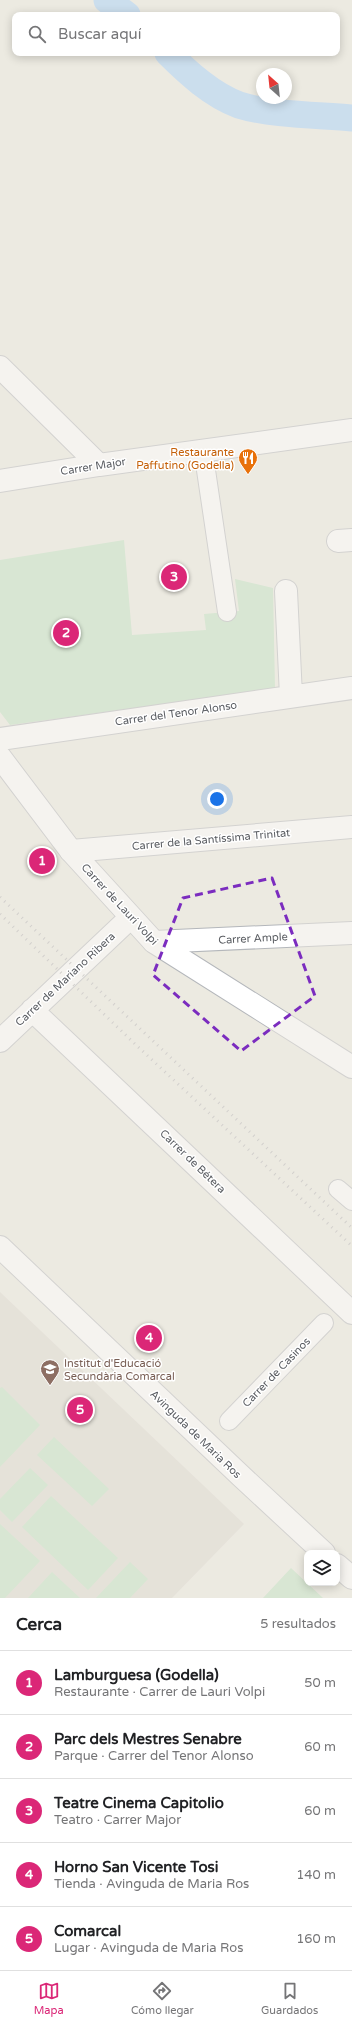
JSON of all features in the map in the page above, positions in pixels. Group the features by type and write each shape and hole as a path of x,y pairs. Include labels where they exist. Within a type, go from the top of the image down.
{"street":[{"path":"0,366 99,465"},
{"name":"Carrer Major","path":"0,481 99,465 352,430"},
{"path":"203,450 227,612"},
{"path":"286,591 291,696"},
{"name":"Carrer del Tenor Alonso","path":"0,738 352,688"},
{"name":"Carrer de Lauri Volpi","path":"0,757 71,850 130,918 154,942 352,1067"},
{"name":"Carrer de la Santíssima Trinitat","path":"71,850 352,827"},
{"name":"Carrer de Mariano Ribera","path":"0,1041 130,918"},
{"name":"Carrer Ample","path":"154,942 352,933"},
{"name":"Carrer de Bétera","path":"32,1010 352,1313"},
{"path":"338,1189 352,1202"},
{"name":"Avinguda de Maria Ros","path":"0,1246 321,1550"},
{"name":"Carrer de Casinos","path":"228,1422 324,1323"},
{"path":"340,1568 352,1578"}],"highlighted area":[{"path":"272,878 315,996 241,1051 153,975 183,898"}],"shaded area":[{"name":"Institut d'Educació Secundària Comarcal","path":"0,1292 244,1524 172,1598 0,1598"}],"green space":[{"path":"124,540 132,635 206,630 204,614 239,611 235,579 273,588 275,689 10,725 0,712 0,560"},
{"path":"2,1387 40,1425 0,1467 0,1388"},
{"path":"54,1437 109,1489 92,1506 37,1455"},
{"path":"30,1468 48,1485 12,1522 0,1510 0,1499"},
{"path":"51,1496 118,1558 88,1590 22,1527"},
{"path":"0,1524 40,1561 5,1598 0,1598"},
{"path":"130,1562 148,1579 130,1598 96,1598"},
{"path":"291,1568 304,1580 304,1586 310,1586 323,1598 263,1598"},
{"path":"52,1572 80,1598 28,1598"}],"waterway":[{"path":"107,0 123,12"},
{"path":"171,56 192,76 219,95 239,105 280,113 352,118"}],"railway":[{"path":"0,897 352,1228"},
{"path":"0,914 135,1044 352,1246"}],"place":[{"name":"Restaurante Paffutino (Godella)","path":"248,475"},
{"name":"Teatre Cinema Capitolio","path":"174,577"},
{"name":"Parc dels Mestres Senabre","path":"66,633"},
{"name":"Lamburguesa (Godella)","path":"42,861"},
{"name":"Horno San Vicente Tosi","path":"149,1338"},
{"name":"Institut d'Educació Secundària Comarcal","path":"50,1386"},
{"name":"Comarcal","path":"80,1410"}]}
